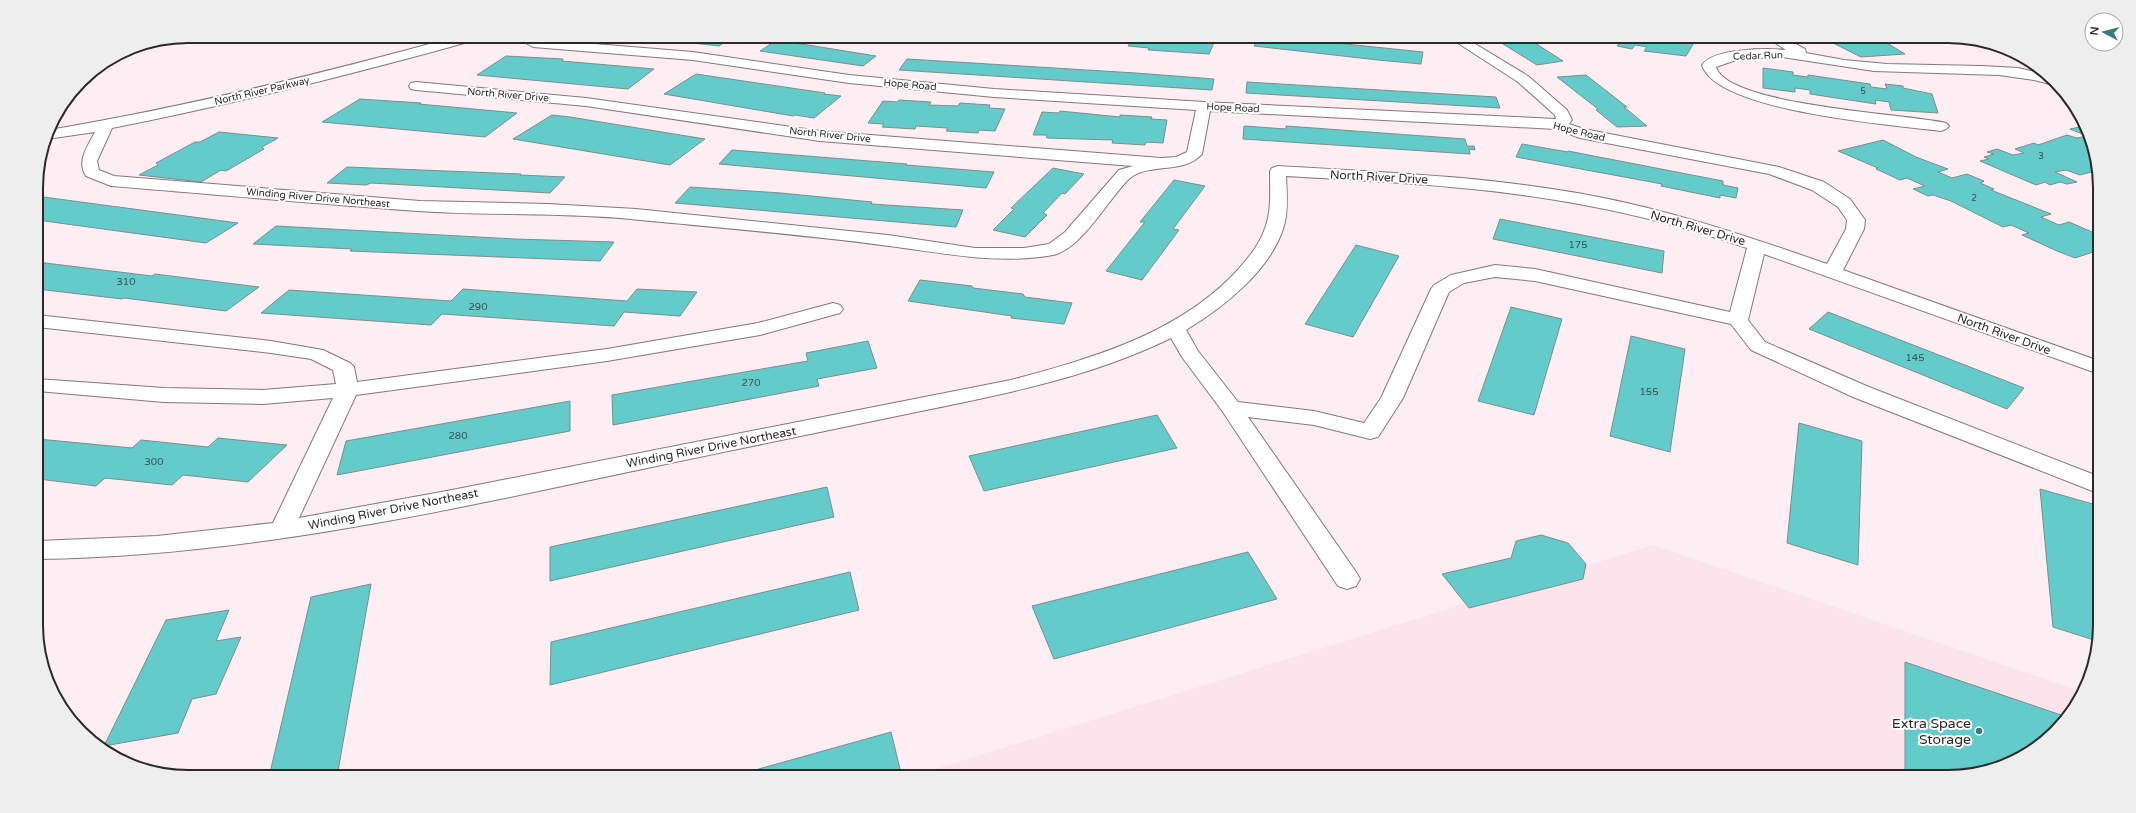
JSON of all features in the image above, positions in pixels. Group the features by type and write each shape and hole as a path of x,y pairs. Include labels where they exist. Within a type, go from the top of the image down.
{"street":[{"name":"North River Parkway","path":"54,134 267,90 369,65 449,43"},
{"name":"Hope Road","path":"533,43 693,56 849,79 994,93 1558,125 1580,133 1773,170 1818,186 1844,203 1856,220 1855,229 1832,272"},
{"path":"1463,43 1523,80 1562,113 1564,120 1558,125"},
{"path":"1783,43 1808,57"},
{"name":"Cedar Run","path":"1941,126 1783,104 1755,98 1729,86 1712,73 1709,65 1722,58 1743,54 1773,53 1808,57 1833,64 1906,69 2016,72 2042,78"},
{"name":"North River Drive","path":"416,86 586,102 820,136 1161,164 1180,162 1194,154 1204,106"},
{"name":"Winding River Drive Northeast","path":"106,124 89,161 92,173 112,181 420,206 548,209 636,214 888,240 975,253 1024,253 1054,249 1071,236 1125,173 1161,164"},
{"name":"Winding River Drive Northeast","path":"43,550 172,544 280,531 395,510 1014,386 1082,368 1139,346 1175,328 1209,306 1237,283 1257,259 1269,240 1277,216 1278,171"},
{"name":"North River Drive","path":"1278,171 1457,181 1562,195 1678,221 1757,245 2093,366"},
{"path":"1738,320 1757,245"},
{"path":"1231,408 1314,418 1370,432 1392,398 1441,289 1458,279 1495,271 1536,275 1738,320 1758,346 1861,392 2093,483"},
{"path":"43,385 164,395 263,397 348,390 607,355 760,330 832,309"},
{"path":"43,322 271,347 316,354 343,367 348,390 280,531"},
{"path":"1175,328 1189,353 1231,408 1347,578"}],"shaded area":[{"path":"1653,545 2077,690 2057,720 2036,740 2020,751 1985,765 1957,770 932,770"}],"building":[{"path":"693,43 723,43 719,46"},
{"path":"772,43 792,43 876,56 863,66 760,51"},
{"path":"1130,43 1214,43 1209,54 1148,50 1149,48 1128,46"},
{"path":"1256,43 1336,43 1423,52 1421,64 1254,46"},
{"path":"1501,43 1535,43 1563,61 1537,65"},
{"path":"1615,43 1694,43 1686,56 1644,51 1647,47 1635,45 1632,49 1617,46 1619,44"},
{"path":"1833,43 1887,43 1905,54 1861,57"},
{"path":"506,56 563,59 562,61 654,69 628,89 477,75"},
{"path":"907,59 1214,79 1212,90 899,70"},
{"path":"1763,68 1793,72 1793,75 1808,77 1808,75 1870,84 1871,87 1887,89 1885,84 1903,86 1903,88 1932,94 1938,113 1891,110 1889,102 1875,100 1876,104 1810,94 1810,90 1795,88 1795,92 1763,88"},
{"path":"696,74 841,96 814,118 793,116 664,94"},
{"path":"1586,75 1627,107 1624,107 1647,126 1617,127 1596,110 1598,109 1557,77"},
{"path":"1247,82 1496,97 1500,108 1246,93"},
{"path":"360,99 421,103 419,104 517,113 485,137 322,122"},
{"path":"899,100 931,102 929,105 958,106 960,103 990,105 989,108 1005,109 995,131 979,130 978,133 946,131 948,128 916,126 915,129 882,127 884,124 868,123 883,101 897,102"},
{"path":"1060,111 1120,117 1120,115 1152,117 1151,119 1167,120 1163,143 1146,142 1145,145 1112,143 1113,140 1047,138 1046,135 1033,135 1042,112 1059,113"},
{"path":"552,115 705,139 670,165 513,139"},
{"path":"1244,126 1286,129 1286,126 1465,139 1467,146 1474,146 1475,150 1469,149 1470,154 1243,139"},
{"path":"2079,127 2082,134 2070,129"},
{"path":"219,132 278,138 262,147 264,149 226,171 221,170 201,182 139,175 158,165 156,163 195,142 200,142"},
{"path":"2067,135 2077,138 2083,137 2092,172 2080,175 2066,170 2055,172 2077,182 2067,184 2060,182 2050,185 2045,182 2036,185 1980,161 1989,159 1984,157 1994,154 1987,152 1997,149 2013,155 2024,153 2015,149 2034,143 2038,145"},
{"path":"1883,140 1916,157 1948,169 1938,172 1952,178 1967,174 1984,181 1980,183 1994,189 1991,190 2051,214 2041,217 2059,225 2069,222 2093,232 2093,252 2075,258 2057,251 2022,235 2029,233 2011,225 2003,227 1951,201 1933,195 1928,196 1913,189 1925,186 1907,178 1900,180 1876,169 1878,168 1838,151"},
{"path":"1522,144 1568,151 1723,181 1723,185 1738,188 1736,198 1720,195 1720,198 1661,186 1662,184 1516,157"},
{"path":"732,150 994,172 986,188 719,164"},
{"path":"347,167 565,177 550,193 371,183 366,185 327,183"},
{"path":"1053,168 1084,174 1065,194 1062,193 1043,213 1047,215 1025,237 993,230 1014,209 1011,208"},
{"path":"1174,180 1205,186 1173,229 1179,230 1142,280 1106,271 1145,222 1140,222"},
{"path":"690,187 781,193 872,202 871,204 963,210 956,227 675,203"},
{"path":"43,197 238,223 206,243 43,221"},
{"path":"1500,219 1664,251 1662,273 1493,239"},
{"path":"276,226 515,239 614,242 600,261 350,251 352,249 253,244"},
{"path":"1356,245 1399,256 1353,337 1305,324"},
{"path":"43,263 152,276 155,274 259,287 226,311 124,298 43,290"},
{"path":"920,280 972,286 973,288 1023,294 1025,297 1072,303 1064,324 1011,318 1012,316 908,301"},
{"path":"463,289 627,301 637,289 697,292 680,316 624,312 614,326 442,314 431,325 261,313 289,290 451,301"},
{"path":"1511,307 1562,319 1534,415 1478,401"},
{"path":"1828,312 2024,388 2007,409 1809,329"},
{"path":"1631,336 1685,349 1670,452 1610,436"},
{"path":"868,341 877,368 817,379 819,386 613,425 612,395 808,361 806,353"},
{"path":"570,401 570,431 337,475 346,441"},
{"path":"1157,415 1177,448 984,491 969,456"},
{"path":"1799,423 1862,441 1858,565 1787,543"},
{"path":"218,438 287,445 248,482 183,475 172,485 105,478 96,486 43,480 43,439 132,448 141,440 208,447"},
{"path":"827,487 834,517 550,581 550,547"},
{"path":"2040,489 2093,504 2092,640 2053,627"},
{"path":"1541,535 1568,543 1586,564 1583,579 1469,608 1442,574 1511,558 1516,541"},
{"path":"1248,552 1277,599 1054,659 1032,606"},
{"path":"850,572 859,610 550,685 551,642"},
{"path":"371,584 338,770 271,770 311,597"},
{"path":"229,610 216,641 241,637 216,694 192,699 178,733 108,745 105,743 166,620"},
{"name":"Extra Space Storage","path":"1905,662 2061,715 2036,740 2020,751 2003,759 1967,769 1905,770"},
{"path":"891,732 900,770 755,770"}],"place":[{"name":"Extra Space Storage","path":"1979,731"}]}
